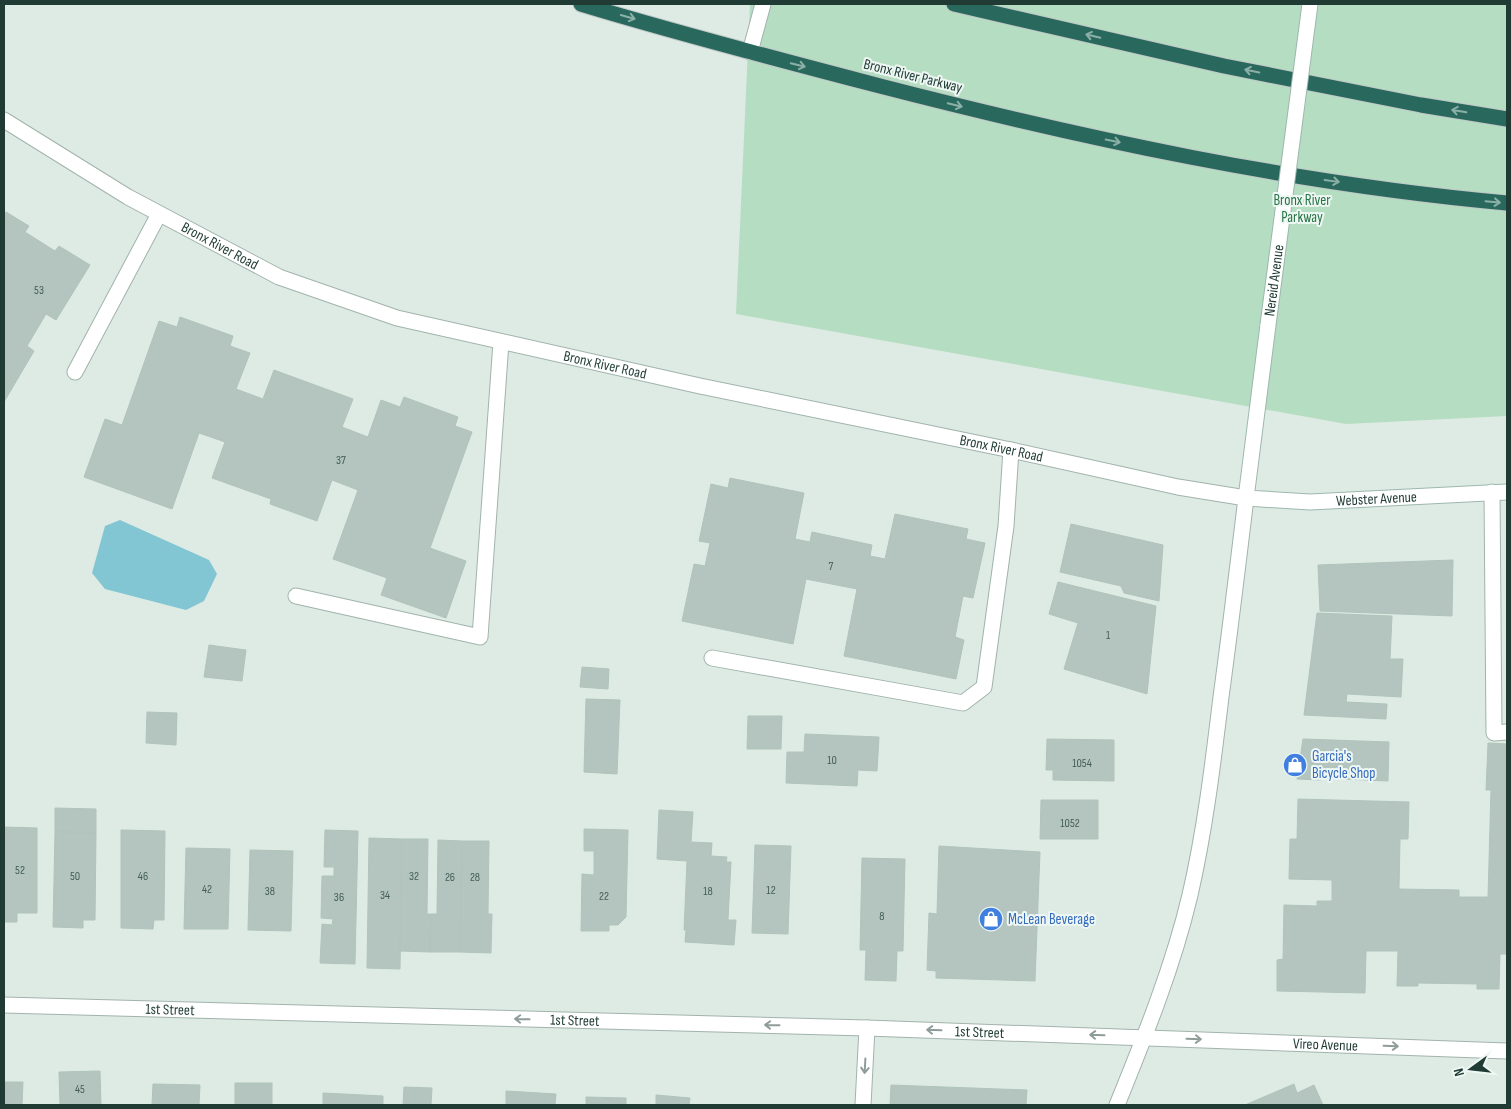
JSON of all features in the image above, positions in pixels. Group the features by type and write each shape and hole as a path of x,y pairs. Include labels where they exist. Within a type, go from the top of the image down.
{"highway":[{"name":"Bronx River Parkway","path":"581,4 750,52 1070,132 1284,174 1421,194 1507,203"},
{"path":"954,4 1300,81 1507,119"}],"street":[{"path":"750,52 763,4"},
{"name":"Nereid Avenue","path":"1117,1105 1145,1037 1175,950 1190,895 1203,832 1310,4"},
{"name":"Bronx River Road","path":"4,120 128,197 279,277 398,318 700,386 1011,450 1178,487 1246,498"},
{"path":"75,372 159,214"},
{"path":"296,596 480,637 501,342"},
{"path":"712,658 963,703 984,687 1006,526 1011,450"},
{"path":"1500,492 1494,733 1507,732"},
{"name":"Webster Avenue","path":"1246,498 1310,502 1500,492"},
{"name":"1st Street","path":"4,1005 1145,1037"},
{"path":"863,1105 866,1028"},
{"name":"Vireo Avenue","path":"1145,1037 1507,1051"}],"green space":[{"name":"Bronx River Parkway","path":"750,4 1507,4 1507,416 1346,424 736,314"}],"water":[{"path":"120,520 209,560 217,574 204,601 186,610 105,589 92,573 105,526"}],"building":[{"path":"6,212 29,226 25,232 55,251 59,246 90,265 56,320 46,314 27,346 34,351 4,402 4,217"},
{"path":"180,317 233,336 230,346 250,353 236,389 263,399 274,370 353,399 342,427 368,437 381,400 400,407 404,397 458,417 455,426 472,432 430,548 466,561 446,618 381,595 387,578 333,559 358,490 332,480 317,521 270,504 271,499 212,478 225,442 199,433 172,509 84,477 105,419 122,425 159,321 177,327"},
{"path":"730,478 804,493 795,539 810,542 812,532 872,545 870,556 885,559 895,514 968,529 966,539 985,543 973,598 963,596 955,637 964,640 956,679 844,656 857,589 806,579 793,644 682,621 694,564 705,566 710,543 699,541 711,484 728,488"},
{"path":"1071,524 1163,545 1159,601 1124,593 1121,586 1060,572"},
{"path":"1453,560 1452,616 1320,611 1318,565"},
{"path":"1058,582 1156,606 1147,694 1064,669 1078,623 1049,614"},
{"path":"1317,613 1392,616 1390,659 1403,659 1401,697 1347,694 1346,702 1387,704 1386,719 1304,715"},
{"path":"209,645 246,650 242,681 204,677"},
{"path":"582,667 609,669 608,689 580,687"},
{"path":"586,699 620,700 617,774 584,772"},
{"path":"147,712 177,713 176,745 146,743"},
{"path":"748,716 782,716 781,749 747,749"},
{"path":"805,734 879,737 877,771 858,770 857,786 786,783 787,752 804,752"},
{"path":"1047,739 1114,740 1114,781 1053,780 1053,770 1046,770"},
{"path":"1303,739 1389,742 1388,781 1321,778 1321,780 1297,779"},
{"path":"1488,743 1507,744 1507,954 1500,954 1499,989 1477,989 1477,984 1418,983 1418,986 1397,986 1398,951 1366,951 1365,993 1277,991 1277,960 1283,959 1284,905 1317,906 1317,901 1332,901 1332,880 1289,879 1290,839 1297,839 1298,799 1409,802 1408,839 1400,839 1399,889 1459,890 1459,897 1488,897 1491,790 1486,790"},
{"path":"1041,800 1098,800 1098,839 1040,839"},
{"path":"55,808 96,809 96,833 55,832"},
{"path":"659,810 693,812 691,842 712,843 711,856 727,857 726,862 731,862 728,920 736,920 734,945 685,942 687,861 657,859"},
{"path":"4,827 37,828 37,913 17,913 17,922 4,922"},
{"path":"584,829 628,830 626,917 618,925 609,925 609,931 581,931 582,874 594,875 594,851 584,851"},
{"path":"121,830 165,831 164,920 154,920 153,929 121,928"},
{"path":"325,830 358,831 355,964 320,963 322,924 332,925 333,919 321,918 322,876 334,876 334,867 324,867"},
{"path":"55,832 96,833 95,920 83,920 83,928 53,927"},
{"path":"369,838 402,839 400,969 367,968"},
{"path":"402,839 428,839 427,914 431,914 430,952 400,951"},
{"path":"438,840 462,841 460,952 430,952 431,914 437,914"},
{"path":"462,841 489,841 488,914 492,914 491,953 460,952"},
{"path":"755,845 791,846 788,934 752,933"},
{"path":"939,846 1040,852 1035,981 936,978 936,971 927,970 929,913 937,914"},
{"path":"186,848 230,849 228,929 184,929"},
{"path":"250,850 293,851 291,931 248,930"},
{"path":"862,858 905,859 903,951 897,951 896,981 865,980 866,950 860,950"},
{"path":"100,1071 101,1105 60,1105 59,1072"},
{"path":"4,1082 23,1082 22,1105 4,1105"},
{"path":"235,1083 272,1083 272,1105 235,1105"},
{"path":"153,1084 200,1085 199,1105 152,1105"},
{"path":"1294,1084 1297,1093 1314,1085 1323,1105 1245,1105"},
{"path":"891,1085 1027,1090 1026,1105 890,1105"},
{"path":"404,1087 432,1088 431,1105 403,1105"},
{"path":"506,1091 556,1094 555,1105 506,1105"},
{"path":"323,1093 383,1096 383,1105 323,1105"},
{"path":"656,1095 690,1098 689,1105 656,1105"},
{"path":"586,1097 626,1098 626,1105 586,1105"}],"place":[{"name":"Garcia's Bicycle Shop","path":"1295,765"},
{"name":"McLean Beverage","path":"991,919"}]}
